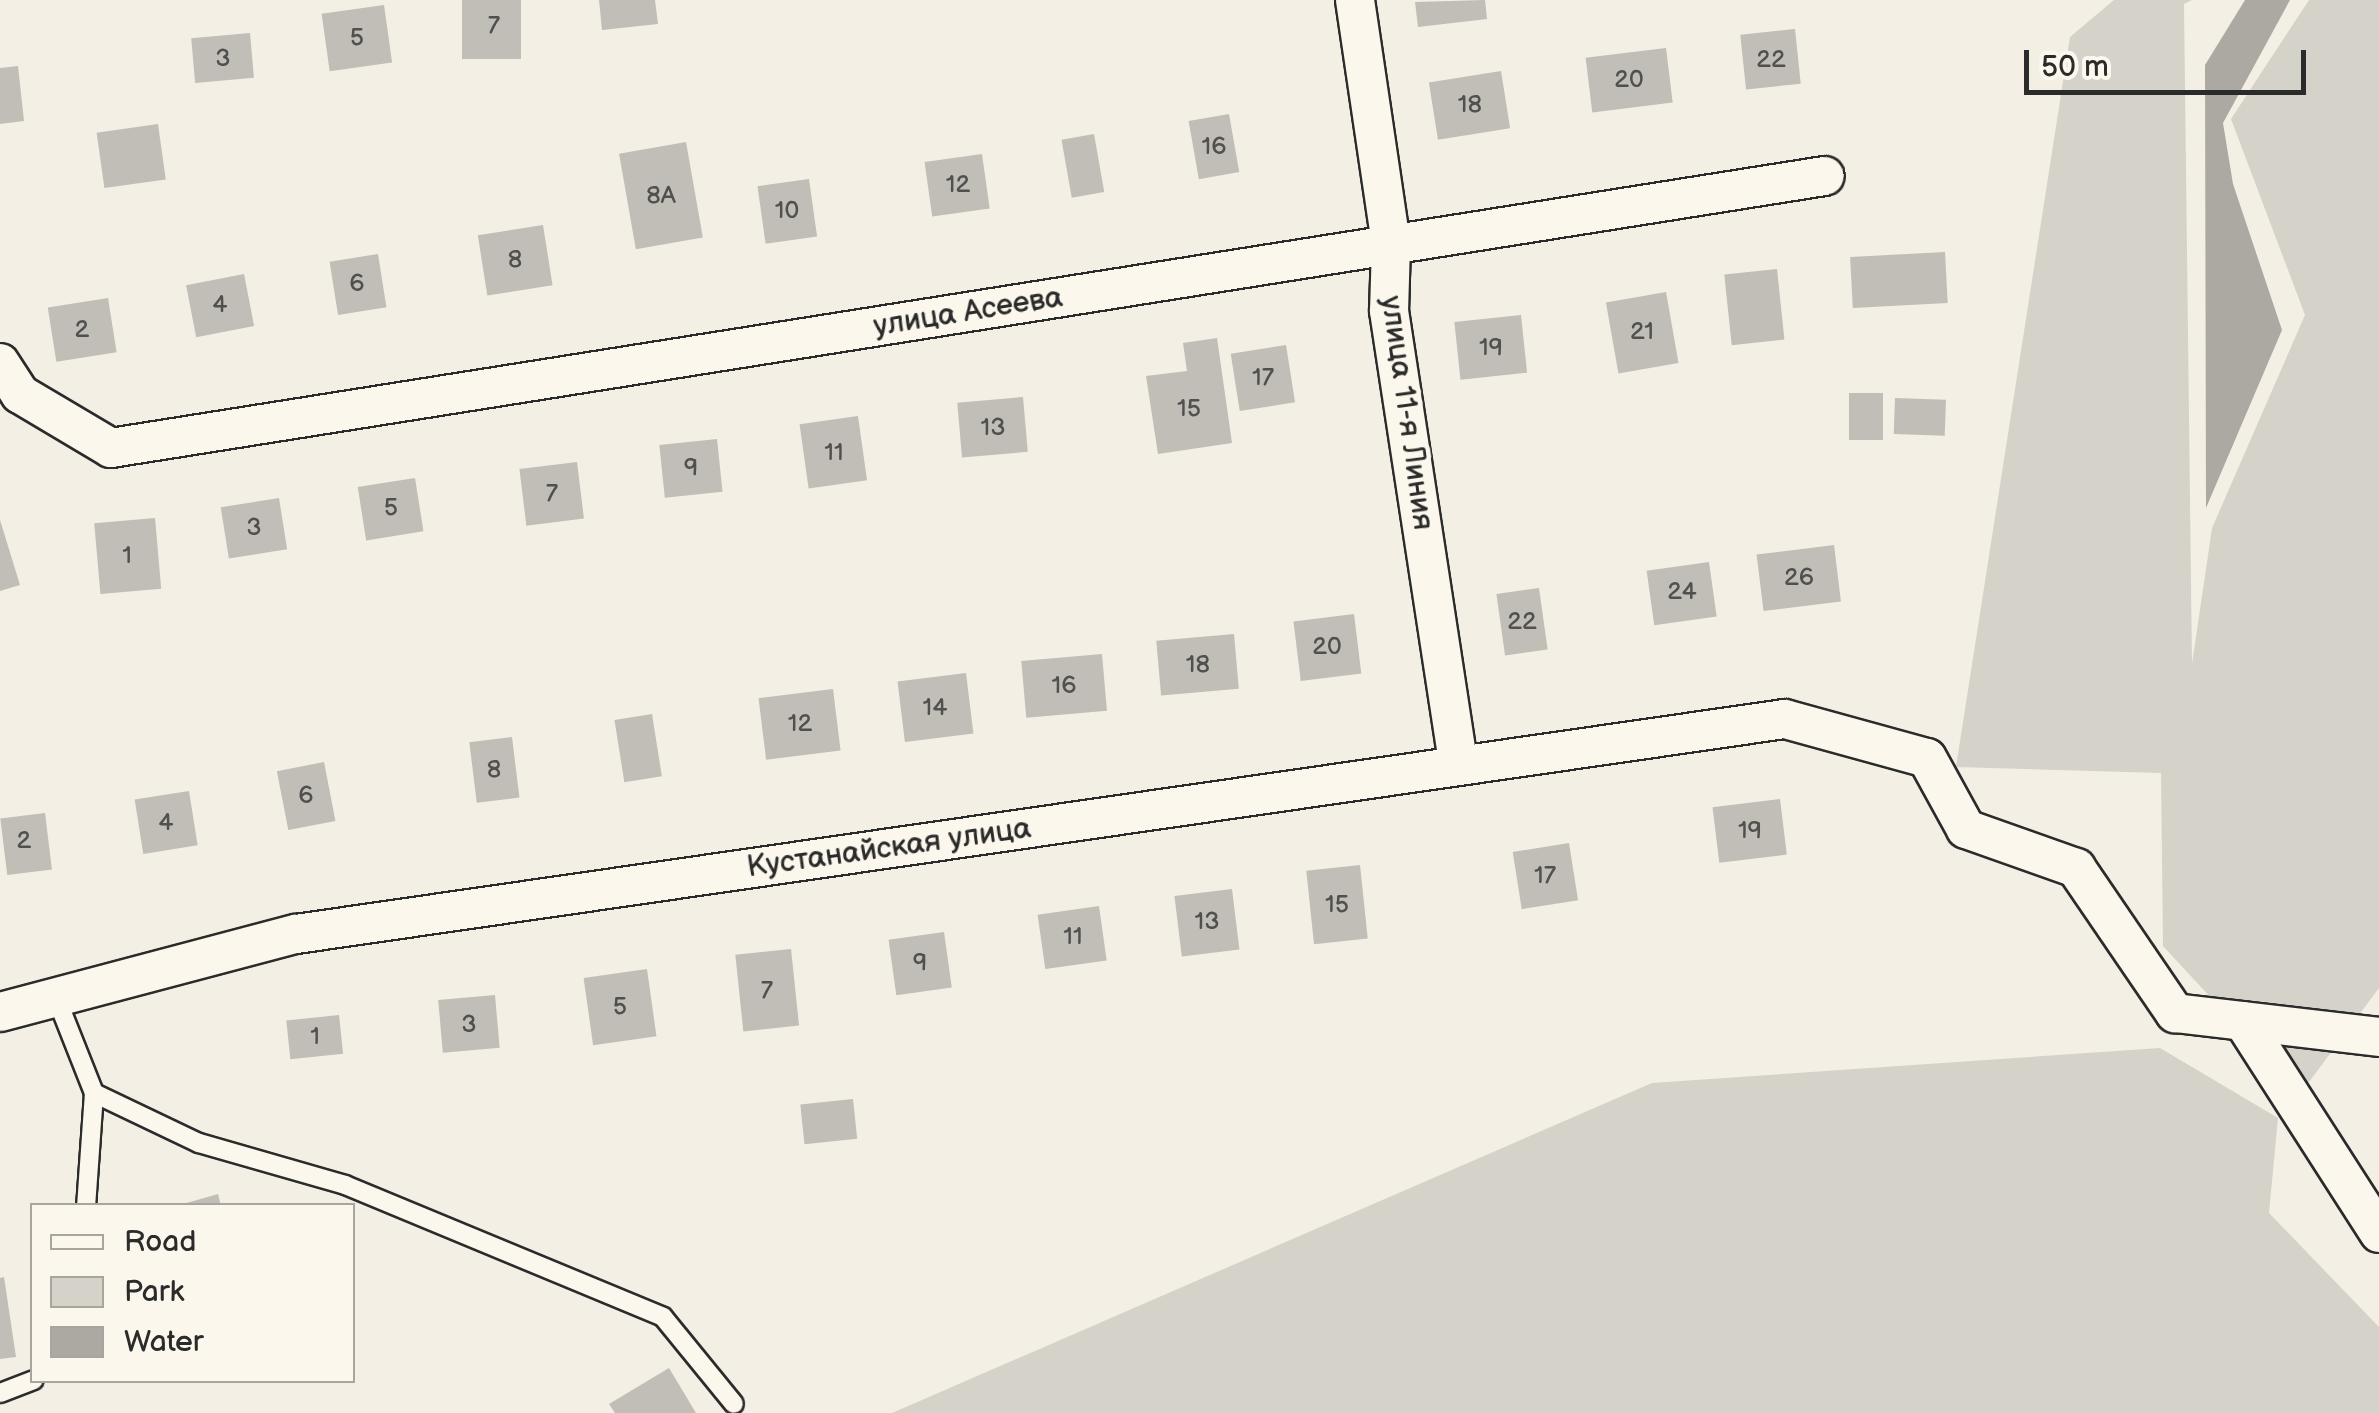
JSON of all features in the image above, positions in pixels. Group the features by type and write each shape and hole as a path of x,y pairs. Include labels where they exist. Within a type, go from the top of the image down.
{"street":[{"name":"улица 11-я Линия","path":"1355,0 1391,245 1389,311 1460,766"},
{"name":"улица Асеева","path":"0,363 20,394 111,448 1825,176"},
{"name":"Кустанайская улица","path":"0,1012 58,1002 296,934 1785,719 1926,758 1966,829 2076,868 2176,1013 2243,1021"},
{"path":"2243,1021 2379,1038"},
{"path":"2243,1021 2379,1233"}],"lane":[{"path":"58,1002 94,1093 86,1203"},
{"path":"94,1093 199,1144 345,1185 663,1317 734,1404"},
{"path":"0,1393 30,1382"}],"green space":[{"path":"2114,0 2192,0 2184,4 2192,664 2212,528 2305,315 2231,119 2309,0 2379,0 2379,988 2300,1094 2163,946 2161,773 1956,767 2070,37"},
{"path":"2160,1048 2278,1118 2269,1213 2379,1327 2379,1413 892,1413 1652,1083"}],"water":[{"path":"2245,0 2290,0 2223,123 2233,184 2282,330 2206,508 2205,65"}],"building":[{"path":"462,0 521,0 521,59 462,59"},
{"path":"599,0 655,0 658,24 602,30"},
{"path":"1485,0 1487,19 1418,27 1415,2"},
{"path":"384,5 392,62 330,71 322,14"},
{"path":"1795,29 1801,84 1746,89 1740,35"},
{"path":"250,33 254,78 195,83 191,38"},
{"path":"1666,48 1673,103 1592,112 1586,58"},
{"path":"18,66 24,121 0,124 0,68"},
{"path":"1501,71 1510,128 1438,140 1429,82"},
{"path":"1229,114 1239,172 1199,179 1189,121"},
{"path":"158,124 166,179 104,188 97,133"},
{"path":"1094,134 1104,192 1072,198 1062,140"},
{"path":"686,142 703,238 636,249 619,154"},
{"path":"982,154 990,208 932,217 925,162"},
{"path":"809,179 817,236 766,244 758,186"},
{"path":"543,225 553,285 487,296 478,235"},
{"path":"1945,252 1948,303 1853,308 1850,257"},
{"path":"378,254 386,307 338,315 330,262"},
{"path":"1777,269 1784,340 1732,345 1724,275"},
{"path":"244,274 254,326 196,337 186,285"},
{"path":"1666,292 1679,363 1618,373 1606,303"},
{"path":"108,298 117,352 56,362 48,308"},
{"path":"1521,315 1527,373 1460,380 1454,322"},
{"path":"1217,338 1232,443 1158,454 1146,376 1187,371 1183,343"},
{"path":"1286,345 1295,402 1240,411 1231,354"},
{"path":"1849,393 1883,393 1883,440 1849,440"},
{"path":"1023,397 1028,452 962,458 957,403"},
{"path":"1895,398 1946,400 1945,436 1894,434"},
{"path":"858,416 867,480 809,489 800,424"},
{"path":"717,439 723,492 665,498 659,445"},
{"path":"577,462 584,519 526,526 519,469"},
{"path":"415,478 423,531 366,540 358,487"},
{"path":"279,498 287,549 229,559 221,507"},
{"path":"155,518 161,589 100,594 94,523"},
{"path":"0,520 20,585 0,591"},
{"path":"1834,545 1841,602 1764,611 1757,555"},
{"path":"1709,562 1717,616 1654,625 1647,571"},
{"path":"1539,588 1548,649 1505,655 1496,594"},
{"path":"1354,614 1361,674 1301,681 1293,621"},
{"path":"1234,634 1239,689 1161,696 1156,641"},
{"path":"1102,654 1107,711 1026,718 1021,661"},
{"path":"966,673 973,734 905,742 898,681"},
{"path":"833,689 841,751 766,760 759,698"},
{"path":"652,714 662,776 624,782 614,720"},
{"path":"512,737 519,798 477,803 469,742"},
{"path":"324,762 335,821 288,830 277,771"},
{"path":"189,791 198,845 143,854 135,800"},
{"path":"1780,799 1787,855 1719,863 1713,807"},
{"path":"45,813 52,870 7,875 0,818"},
{"path":"1569,843 1578,900 1522,909 1513,852"},
{"path":"1360,865 1368,939 1314,944 1306,871"},
{"path":"1232,889 1239,950 1182,957 1174,896"},
{"path":"1099,906 1107,960 1045,969 1038,915"},
{"path":"944,932 952,987 896,995 889,940"},
{"path":"791,949 799,1026 743,1031 735,955"},
{"path":"647,969 656,1036 593,1045 584,978"},
{"path":"495,995 500,1048 443,1053 438,1000"},
{"path":"339,1015 343,1054 290,1059 286,1021"},
{"path":"853,1099 857,1139 804,1144 800,1105"},
{"path":"218,1194 220,1203 186,1203"},
{"path":"4,1277 16,1357 0,1359 0,1278"},
{"path":"669,1368 696,1413 615,1413 609,1404"}]}
